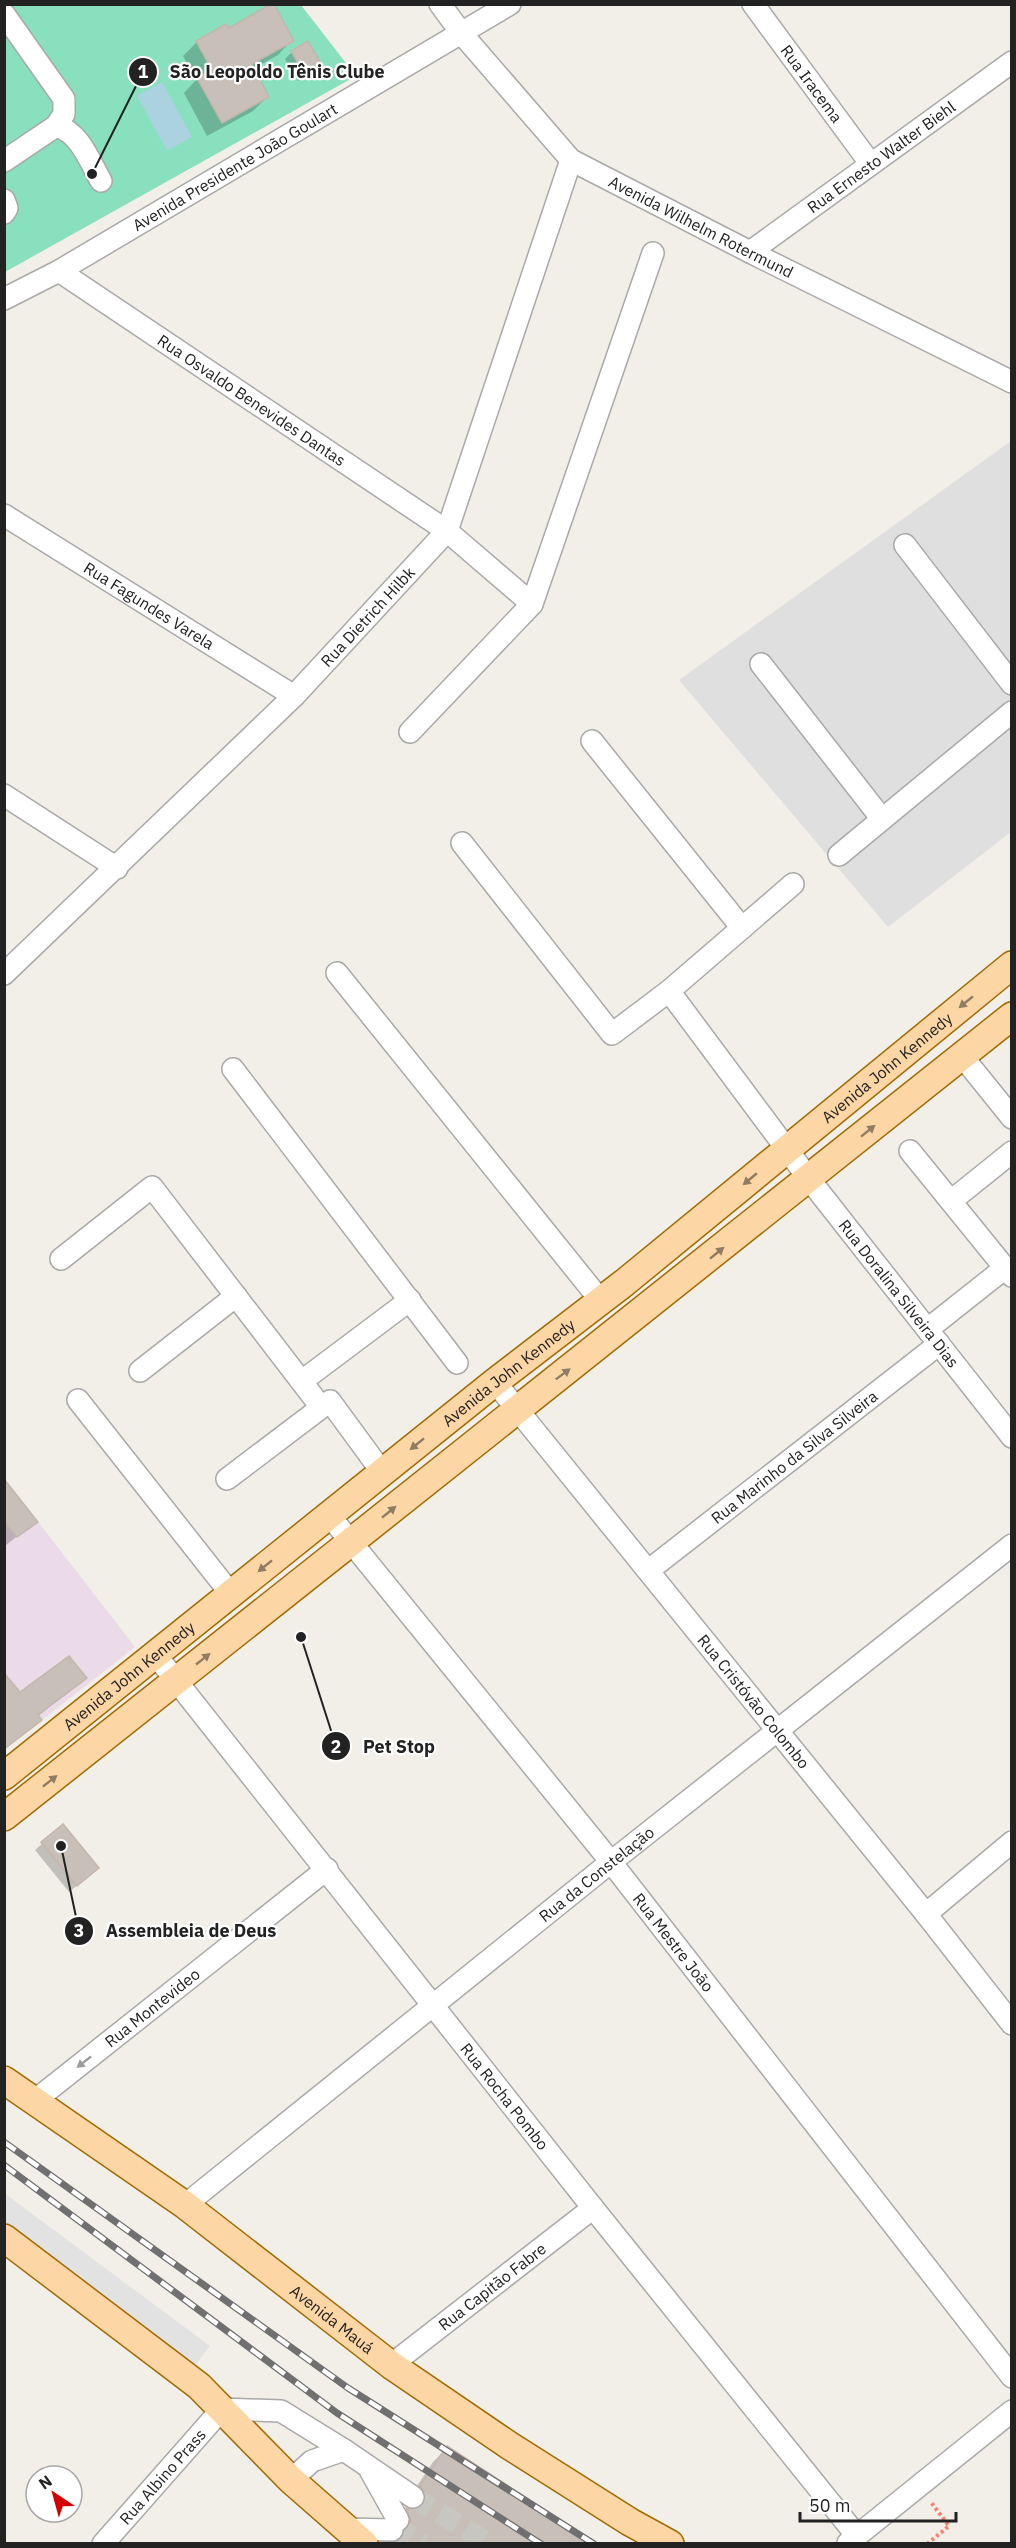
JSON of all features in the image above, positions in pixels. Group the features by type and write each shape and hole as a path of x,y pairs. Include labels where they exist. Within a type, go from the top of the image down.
{"main road":[{"name":"Avenida John Kennedy","path":"4,1776 495,1382 601,1301 1011,965"},
{"name":"Avenida John Kennedy","path":"4,1817 351,1543 516,1409 627,1326 1011,1016"},
{"name":"Avenida Mauá","path":"4,2080 185,2205 391,2365 520,2452 630,2522 670,2544"},
{"path":"4,2238 199,2386 291,2480 355,2536"}],"street":[{"name":"Avenida Wilhelm Rotermund","path":"441,4 462,34 571,159 750,252 1011,381"},
{"name":"Avenida Presidente João Goulart","path":"4,299 59,271 510,4"},
{"name":"Rua Iracema","path":"753,4 870,163"},
{"path":"4,14 64,99 64,114 56,126 4,160"},
{"name":"Rua Ernesto Walter Biehl","path":"750,252 1011,62"},
{"path":"56,126 63,128 76,138 101,182"},
{"name":"Rua Dietrich Hilbk","path":"4,974 294,696 447,531 571,159"},
{"path":"4,201 7,208 4,213"},
{"path":"410,732 532,604 653,253"},
{"name":"Rua Osvaldo Benevides Dantas","path":"59,271 447,531 532,604"},
{"name":"Rua Fagundes Varela","path":"4,515 294,696"},
{"path":"905,545 1011,684"},
{"path":"761,664 882,819"},
{"path":"839,855 1011,712"},
{"path":"592,741 742,928"},
{"path":"4,795 117,868"},
{"path":"462,843 612,1034 669,991 793,884"},
{"path":"337,973 601,1301"},
{"name":"Rua Doralina Silveira Dias","path":"669,991 808,1179 1011,1437"},
{"path":"962,1056 1011,1118"},
{"path":"234,1069 457,1363"},
{"path":"910,1151 1008,1272"},
{"path":"951,1201 1011,1152"},
{"path":"61,1259 152,1187 321,1407"},
{"name":"Rua Marinho da Silva Silveira","path":"649,1570 933,1337 1008,1272"},
{"path":"140,1371 236,1296"},
{"path":"302,1381 410,1300"},
{"name":"Rua Cristóvão Colombo","path":"495,1382 926,1914 1011,2024"},
{"path":"78,1400 231,1594"},
{"path":"227,1479 330,1401 382,1472"},
{"name":"Rua Mestre João","path":"329,1515 611,1862 1011,2377"},
{"name":"Rua da Constelação","path":"185,2205 434,2007 611,1862 1011,1545"},
{"name":"Rua Rocha Pombo","path":"155,1654 327,1869 853,2540"},
{"path":"926,1914 1011,1842"},
{"name":"Rua Montevideo","path":"33,2102 327,1869"},
{"name":"Rua Capitão Fabre","path":"391,2365 593,2208"},
{"path":"222,2409 281,2411 413,2497"},
{"name":"Rua Albino Prass","path":"103,2544 222,2409"},
{"path":"853,2540 1011,2411"},
{"path":"291,2480 312,2461 344,2450"},
{"path":"355,2536 395,2525 369,2467"}],"path":[{"path":"919,2486 949,2526 927,2544"}],"shaded area":[{"path":"1011,441 1011,832 888,927 679,680"},
{"path":"5,1479 135,1647 5,1749"},
{"path":"4,2193 210,2346 194,2366 5,2224"}],"green space":[{"path":"5,5 301,5 356,76 5,272"}],"water":[{"path":"162,82 192,137 167,151 137,96"}],"building":[{"path":"274,4 294,41 252,64 269,97 222,123 197,78 212,70 196,41 226,24 229,28"},
{"path":"308,41 322,65 305,75 291,51"},
{"path":"4,1479 38,1522 17,1537 4,1522"},
{"path":"69,1656 87,1678 38,1715 42,1720 4,1749 4,1673 20,1692"},
{"path":"63,1824 99,1868 77,1886 41,1842"},
{"path":"447,2446 597,2544 383,2544 398,2541 403,2537 411,2521 406,2508 418,2509 424,2504 425,2492 420,2486"}],"tunnel":[{"path":"413,2497 490,2544"},
{"path":"392,2530 405,2532 423,2544"}],"railway":[{"path":"4,2142 348,2388 594,2544"},
{"path":"4,2165 337,2413 541,2544"}],"place":[{"name":"São Leopoldo Tênis Clube","path":"92,174"},
{"name":"Pet Stop","path":"301,1637"},
{"name":"Assembleia de Deus","path":"61,1846"}]}
